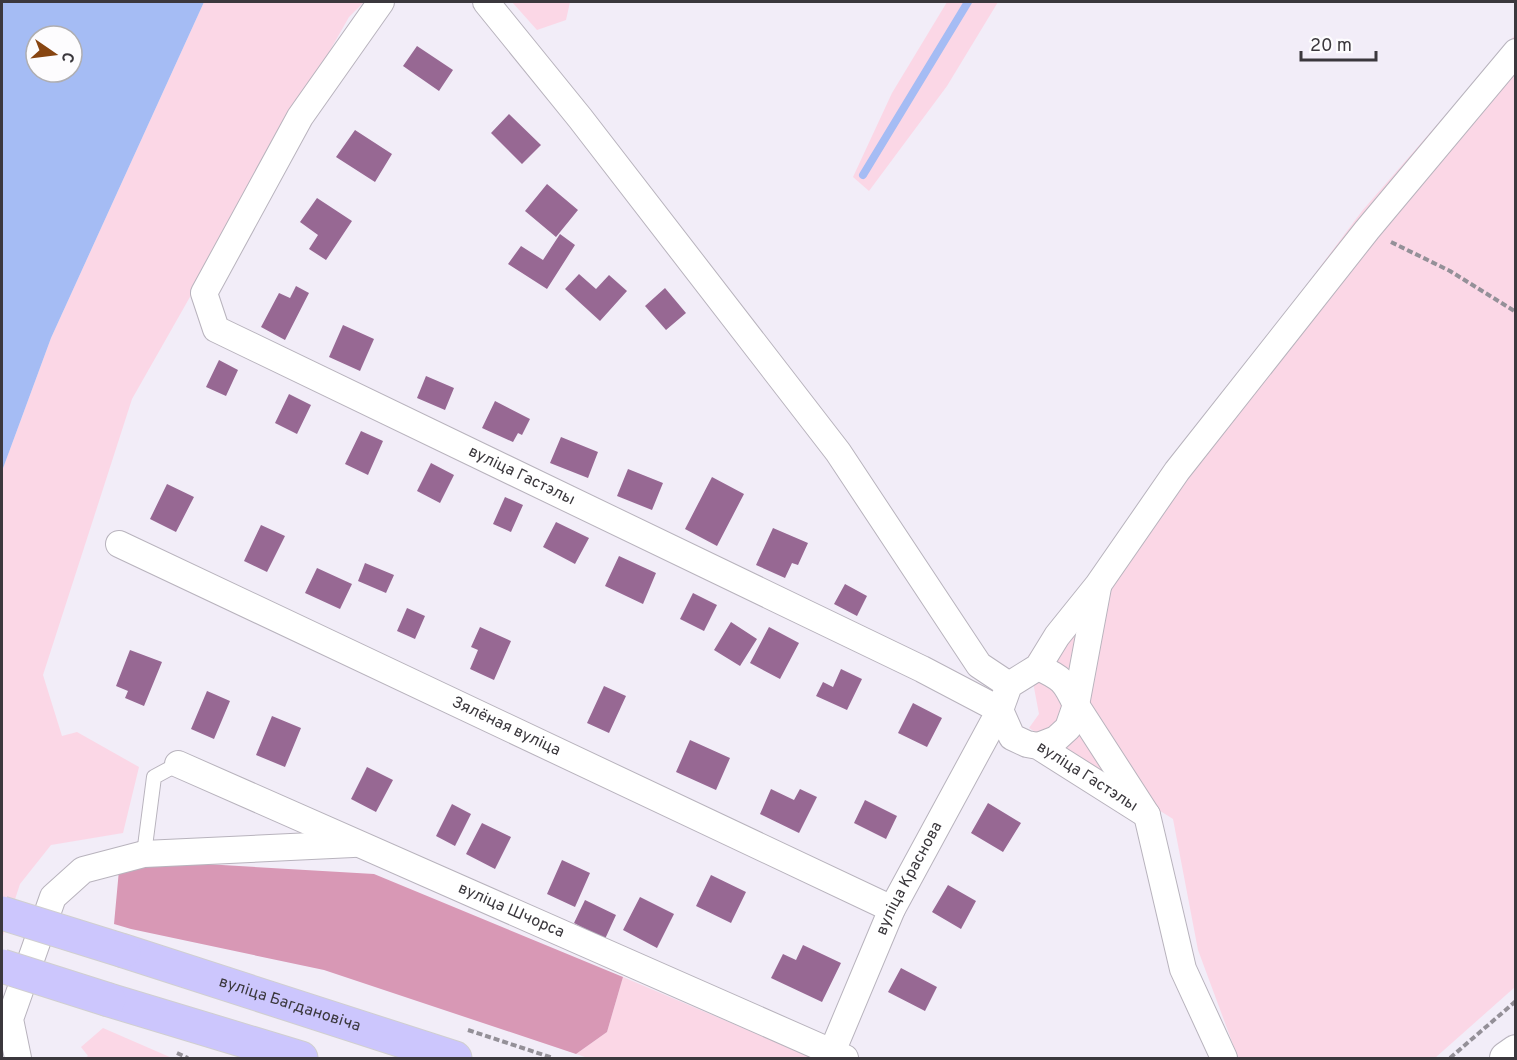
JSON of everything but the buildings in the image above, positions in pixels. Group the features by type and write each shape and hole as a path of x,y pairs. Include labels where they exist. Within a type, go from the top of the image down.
{"main road":[{"name":"вуліца Багдановіча","path":"2,913 455,1059"},
{"path":"2,966 301,1059"}],"street":[{"name":"вуліца Гастэлы","path":"381,2 300,117 204,293 216,329 922,669 1000,710 1012,737 1038,747 1147,814"},
{"path":"486,2 580,118 838,452 979,665 1009,685"},
{"path":"1000,710 1009,685 1038,668 1057,636 1098,585 1177,471 1367,230 1515,52"},
{"name":"Зялёная вуліца","path":"119,544 892,909"},
{"path":"1038,747 1056,739 1068,728 1076,705 1098,585"},
{"name":"вуліца Гастэлы","path":"1038,668 1057,675 1069,688 1076,705 1147,814 1184,969 1224,1059"},
{"name":"вуліца Краснова","path":"839,1055 892,909 1000,710"},
{"name":"вуліца Шчорса","path":"178,764 839,1055"},
{"path":"18,1059 10,1020 53,897 83,870 144,854 360,844"},
{"path":"1506,1059 1515,1051"}],"lane":[{"path":"144,854 154,777 178,764"}],"path":[{"path":"1367,230 1450,271 1515,312"},
{"path":"1450,1059 1515,1000"}],"shaded area":[{"path":"204,2 364,2 349,17 132,399 43,675 62,736 77,732 139,767 123,833 51,845 20,884 2,939 2,471 51,338"},
{"path":"512,2 570,2 566,20 537,30"},
{"path":"947,2 998,2 947,86 869,191 853,177 892,93"},
{"path":"1515,35 1515,987 1435,1058 1238,1058 1198,950 1173,819 1029,728 1039,714 1028,656 1362,211"},
{"path":"154,861 374,874 623,977 607,1032 576,1054 324,970 114,924 119,870"},
{"path":"623,977 813,1058 588,1058 576,1054 607,1032"},
{"path":"103,1028 172,1058 85,1058 88,1056 81,1047"}],"water":[{"path":"2,2 204,2 51,338 2,471"}],"waterway":[{"path":"863,175 968,2"}]}
